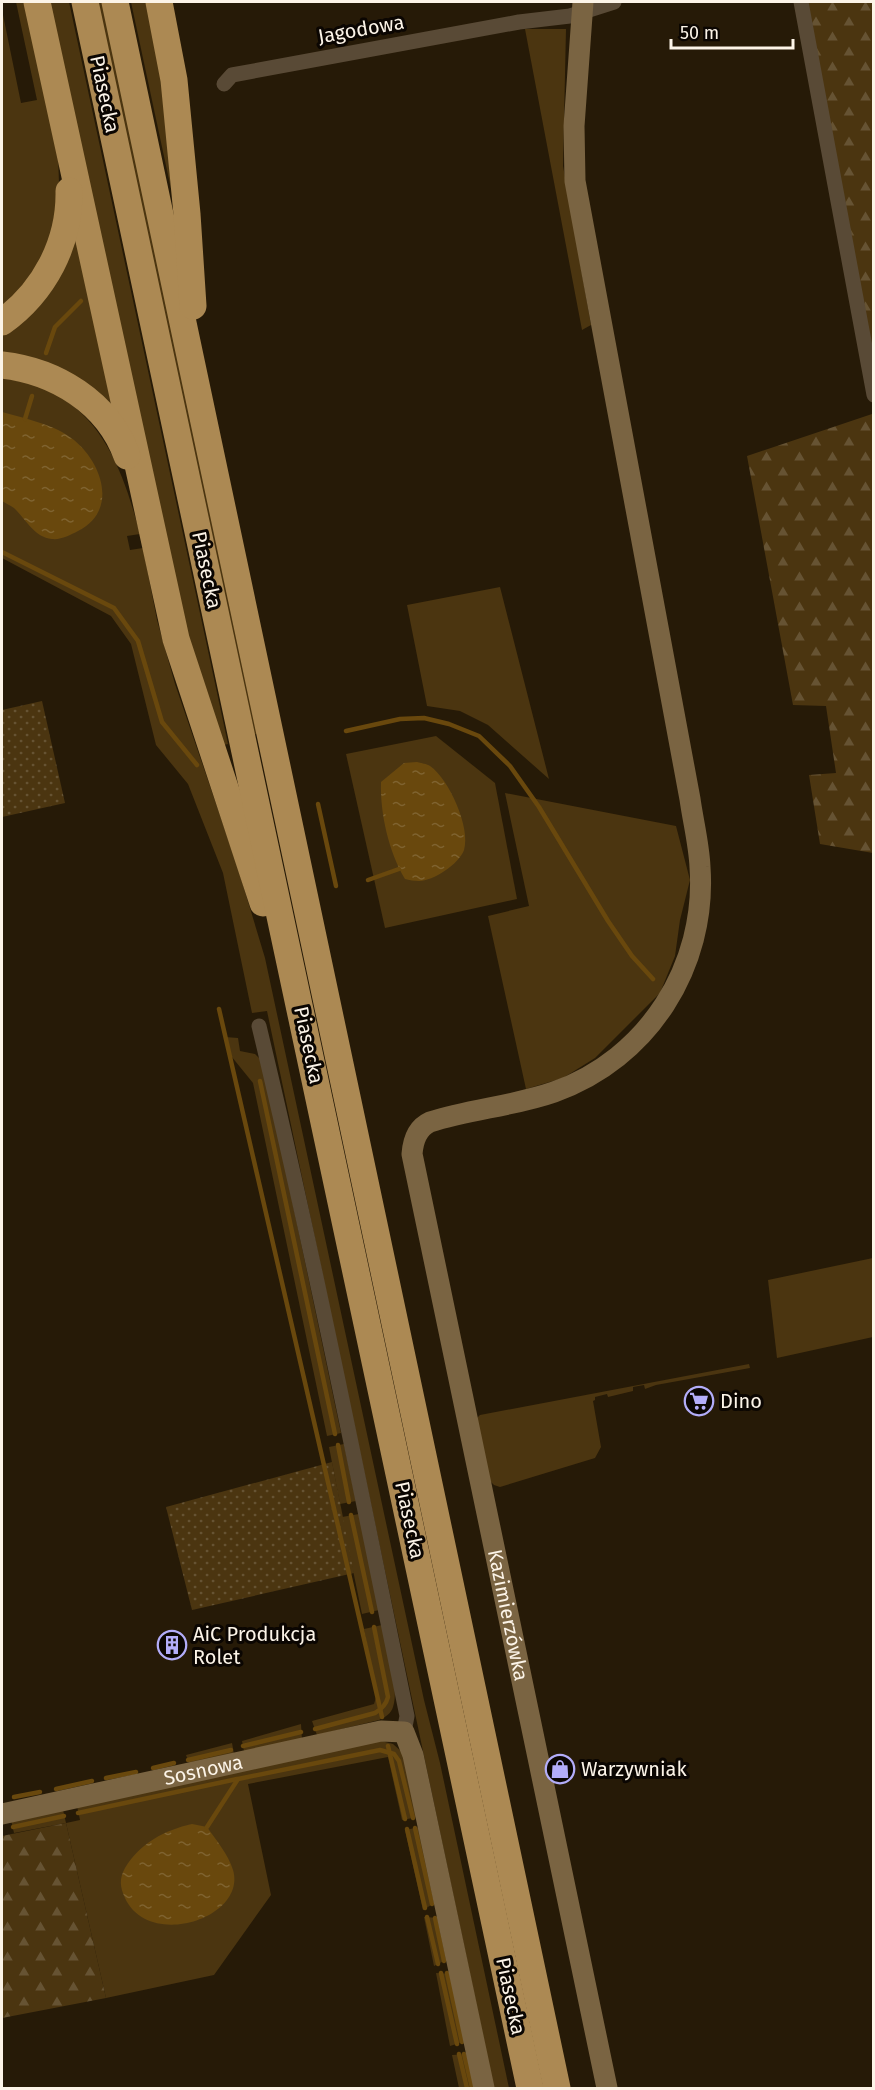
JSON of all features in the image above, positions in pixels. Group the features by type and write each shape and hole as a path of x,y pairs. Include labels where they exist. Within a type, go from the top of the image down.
{"highway":[{"path":"37,2 176,639 262,900 315,1076"},
{"name":"Piasecka","path":"85,2 530,2088"},
{"name":"Piasecka","path":"115,2 557,2088"},
{"path":"159,2 176,92 200,404"},
{"path":"2,322 29,298 43,280 63,238 69,210 68,151"},
{"path":"2,365 36,372 59,381 77,391 94,406 122,442 151,528"}],"street":[{"name":"Jagodowa","path":"224,84 232,75 519,22 570,16 582,6 614,2"},
{"path":"801,2 873,395"},
{"name":"Kazimierzówka","path":"582,6 574,126 575,181 690,799 700,867 697,918 687,960 677,983 648,1027 627,1050 603,1069 553,1092 430,1122 413,1141 412,1154 608,2088"},
{"path":"259,1026 291,1160 351,1438 407,1716 404,1732 413,1755 484,2088"},
{"name":"Sosnowa","path":"2,1814 381,1731 404,1732"}],"green space":[{"path":"16,2 29,2 58,153 60,213 37,271 2,310 2,10 21,103 37,100"},
{"path":"48,2 69,2 228,744 221,746 190,646"},
{"path":"98,2 105,2 260,733 253,735"},
{"path":"131,2 150,2 162,67 171,189"},
{"path":"807,2 873,2 873,381"},
{"path":"525,29 566,29 563,166 591,325 582,330"},
{"path":"76,238 117,411 2,355 2,335"},
{"path":"2,377 41,386 78,410 104,441 122,476 135,514 140,534 127,536 130,550 143,548 157,620 175,684 237,865 265,958 509,2088 494,2088 267,1011 252,1013 223,873 188,784 156,745 131,644 111,616 2,558"},
{"path":"872,414 874,419 873,853 820,844 809,775 836,773 826,706 793,705 747,456"},
{"path":"500,587 549,779 488,725 460,711 427,706 407,605"},
{"path":"42,701 65,803 2,817 2,710"},
{"path":"436,736 495,783 517,899 385,928 346,754"},
{"path":"505,793 676,826 690,880 680,920 675,956 660,993 595,1058 563,1078 526,1089 488,916 529,906"},
{"path":"225,1037 238,1038 240,1051 255,1054 263,1062 341,1433 327,1436 253,1083 227,1051"},
{"path":"873,1258 873,1337 777,1358 768,1280"},
{"path":"749,1364 750,1368 645,1389 644,1385 633,1387 633,1391 608,1397 607,1394 595,1397 593,1401 601,1447 595,1458 500,1487 494,1485 486,1477 476,1419 480,1415"},
{"path":"344,1444 356,1501 340,1504 329,1447"},
{"path":"332,1462 354,1573 192,1610 166,1507"},
{"path":"359,1514 379,1610 362,1614 342,1517"},
{"path":"382,1625 394,1678 395,1699 392,1709 388,1715 379,1720 317,1735 312,1721 374,1704 377,1694 364,1629"},
{"path":"301,1724 302,1740 244,1751 242,1741"},
{"path":"381,1741 393,1744 402,1752 418,1817 402,1820 388,1757 248,1784 271,1895 214,1975 106,1998 66,1823 80,1820 77,1806"},
{"path":"232,1743 234,1754 189,1763 186,1755"},
{"path":"63,1810 66,1823 14,1833 11,1820"},
{"path":"66,1823 106,1998 2,2018 2,1836"},
{"path":"420,1827 436,1902 423,1910 405,1830"},
{"path":"424,1917 440,1918 448,1959 434,1966"},
{"path":"436,1973 452,1974 466,2041 450,2046"},
{"path":"469,2054 476,2088 459,2088 452,2055"}],"water":[{"path":"2,412 58,430 74,440 84,450 99,474 102,487 102,500 91,522 65,537 46,538 35,531 14,508 2,501"},
{"path":"417,762 430,766 437,772 451,792 461,817 465,841 464,850 457,861 445,871 419,881 405,879 394,857 387,832 381,794 381,782 404,763"},
{"path":"192,1824 207,1827 228,1858 233,1870 233,1887 225,1902 211,1914 193,1922 173,1925 154,1922 137,1914 122,1890 121,1883 125,1868 138,1851 154,1839"}],"waterway":[{"path":"46,353 55,327 81,301"},
{"path":"25,419 32,396"},
{"path":"2,552 114,608 138,641 162,722 197,765"},
{"path":"346,731 400,719 424,718 449,724 479,736 510,766 539,807 608,921 632,956 653,979"},
{"path":"318,804 336,886"},
{"path":"368,880 399,869"},
{"path":"219,1009 382,1717"},
{"path":"260,1081 335,1434"},
{"path":"338,1445 349,1502"},
{"path":"351,1515 372,1612"},
{"path":"315,1729 375,1713 385,1705 388,1697 374,1627"},
{"path":"243,1746 301,1732"},
{"path":"388,1746 405,1819"},
{"path":"188,1760 231,1750"},
{"path":"207,1827 238,1779 380,1750 394,1754 399,1761 413,1818"},
{"path":"153,1768 174,1763"},
{"path":"106,1778 136,1772"},
{"path":"78,1813 237,1779"},
{"path":"56,1789 92,1781"},
{"path":"14,1797 40,1792"},
{"path":"13,1827 64,1816"},
{"path":"415,1828 432,1904"},
{"path":"407,1829 425,1908"},
{"path":"427,1917 438,1964"},
{"path":"435,1918 444,1961"},
{"path":"441,1973 457,2044"},
{"path":"447,1973 462,2042"},
{"path":"459,2054 467,2088"},
{"path":"464,2054 472,2088"}],"place":[{"name":"Dino","path":"699,1401"},
{"name":"AiC Produkcja Rolet","path":"172,1645"},
{"name":"Warzywniak","path":"560,1769"}]}
